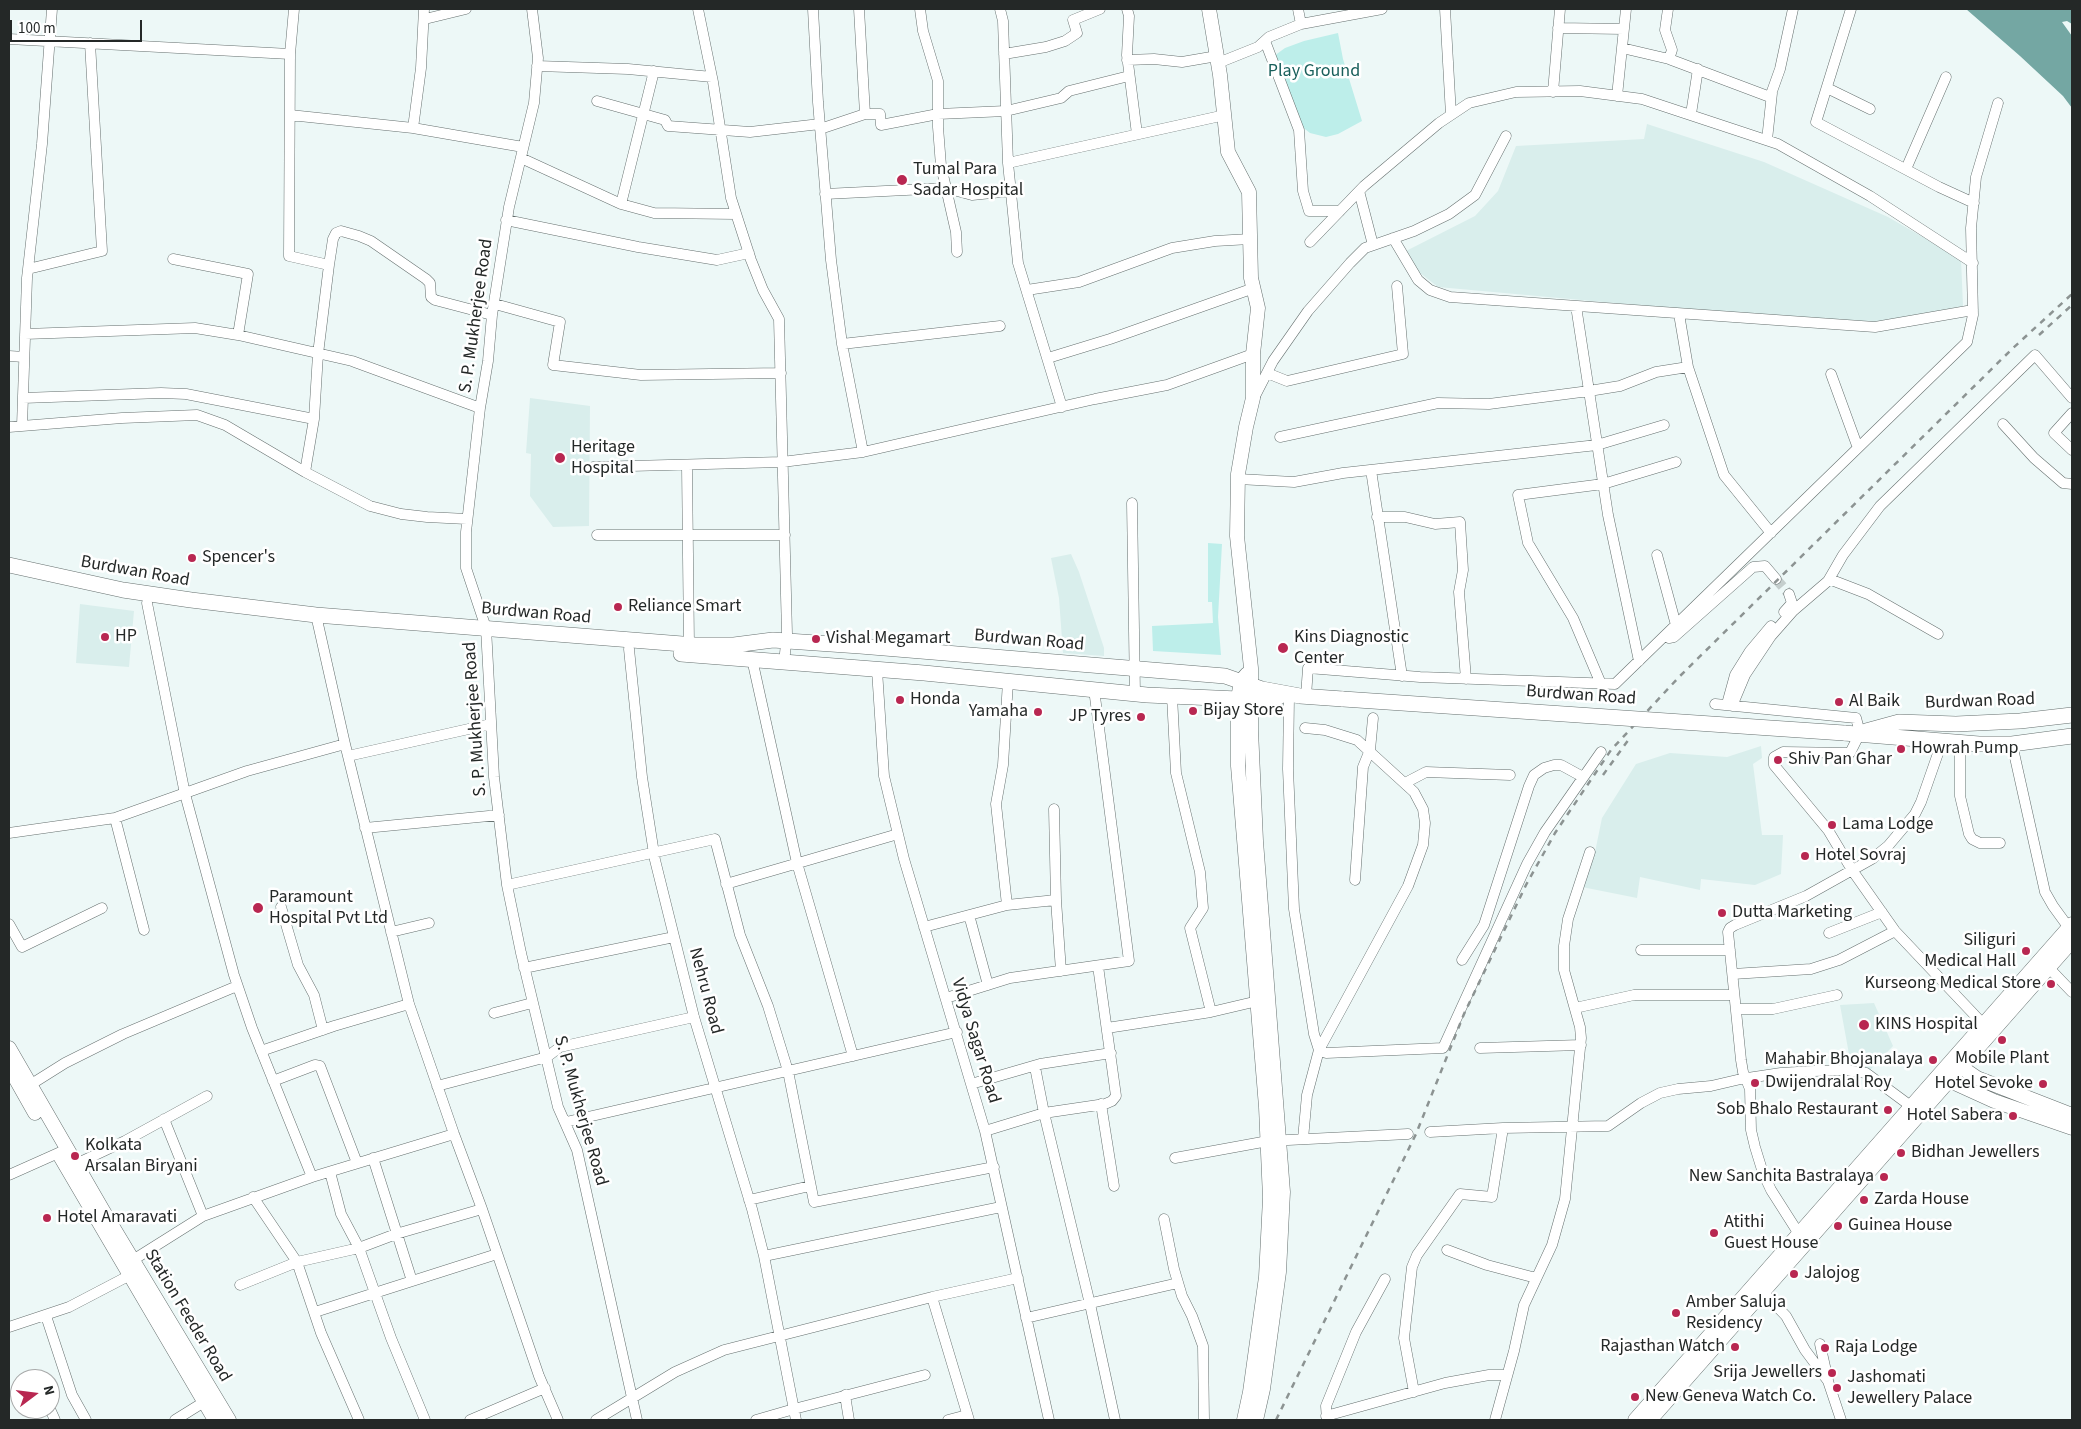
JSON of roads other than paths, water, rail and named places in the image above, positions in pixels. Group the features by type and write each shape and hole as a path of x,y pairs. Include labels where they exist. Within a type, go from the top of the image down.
{"main road":[{"name":"Burdwan Road","path":"9,565 123,590 317,619"},
{"name":"Burdwan Road","path":"9,574 98,594 209,612 629,645 784,663 1008,681 1135,694 1172,696 1262,689 1299,696 1860,733 1960,743 2012,744 2072,736"},
{"name":"Burdwan Road","path":"629,645 734,645 788,640 1225,676 1245,691"},
{"name":"Burdwan Road","path":"1860,733 1899,722 1956,724 2072,715"}],"street":[{"path":"22,426 28,269 42,144 52,9"},
{"path":"294,9 290,54 289,256 329,265"},
{"path":"413,128 424,14 466,9"},
{"name":"S. P. Mukherjee Road","path":"532,9 537,66 534,103 506,220 492,315 468,519 466,568 487,633 491,724 507,885 532,1003 558,1107 577,1150 638,1420"},
{"path":"698,9 712,77 731,198 748,254 763,290 779,319 788,640 784,663"},
{"path":"813,9 830,260 842,344 862,452"},
{"path":"859,9 865,114"},
{"path":"920,9 923,30 938,81 940,166 956,232 957,252"},
{"path":"1000,9 1003,21 1008,163 1018,262 1062,407"},
{"path":"1004,54 1046,47 1065,41 1077,32 1073,20 1100,9"},
{"path":"1127,9 1129,16 1127,60 1137,134"},
{"path":"1209,9 1218,60 1228,152 1249,192 1251,278 1258,308 1253,354 1253,398 1246,427 1238,479 1237,536 1251,668 1245,691 1256,841 1263,999 1274,1140 1282,1192 1279,1272 1263,1389 1256,1420"},
{"path":"1298,9 1301,24"},
{"path":"1127,60 1154,59 1182,62 1218,60 1258,47 1270,37 1301,24 1357,11 1382,9"},
{"path":"1445,9 1451,115"},
{"path":"1552,92 1560,9"},
{"path":"1617,96 1626,9"},
{"path":"1668,9 1665,30 1672,50 1669,59"},
{"path":"1767,140 1772,93 1780,69 1793,9"},
{"path":"1851,9 1816,122 1974,203"},
{"path":"1558,28 1624,29"},
{"path":"9,39 290,54"},
{"path":"1265,41 1299,130 1303,191 1309,211 1340,211"},
{"path":"28,269 102,251 90,43"},
{"path":"1622,48 1669,59 1770,97 1772,93"},
{"path":"537,66 654,71 712,77"},
{"path":"1691,114 1698,69"},
{"path":"621,204 654,71"},
{"path":"597,101 665,120 668,126 750,132 820,126 865,114 880,114 881,125 938,114 1006,111 1061,98 1069,91 1129,76"},
{"path":"1906,169 1946,76"},
{"path":"1827,88 1870,109"},
{"path":"1310,242 1359,191 1439,123 1469,103 1516,92 1580,91 1642,99 1778,144 1870,196 1973,263"},
{"path":"1601,752 1545,832 1527,864 1443,1048 1339,1054 1326,1053 1319,1050 1314,1034 1294,909 1288,769 1299,696 1308,668 1402,676 1615,684 1967,342 1973,310 1971,228 1976,177 1998,103"},
{"path":"290,115 413,128 524,147"},
{"path":"1008,163 1224,115"},
{"path":"1253,398 1267,373 1308,311 1350,263 1366,248 1414,231 1449,214 1475,195 1506,136"},
{"path":"521,158 621,204 654,213 736,214"},
{"path":"825,194 946,188 972,195 1011,191"},
{"path":"1359,191 1373,245"},
{"path":"506,220 638,247 718,260 748,254"},
{"path":"305,472 314,420 318,354 329,265 333,238 336,233 341,231 348,232 371,241 426,279 430,283 431,297 435,300 492,315"},
{"path":"1393,238 1418,280 1430,290 1450,296 1875,327 1973,310"},
{"path":"1027,290 1079,282 1172,248 1250,239"},
{"path":"173,259 248,274 238,335"},
{"path":"1267,373 1287,381 1403,354 1397,286"},
{"path":"1048,358 1110,339 1254,288"},
{"path":"495,304 560,322 554,365 641,375 781,373"},
{"path":"1576,306 1603,484 1639,661"},
{"path":"1679,314 1688,367 1724,475 1771,533"},
{"path":"842,344 1000,326"},
{"path":"25,334 195,328 238,335 352,361 480,408"},
{"path":"593,467 782,462 862,452 1167,385 1253,354"},
{"path":"1733,692 1771,636 1793,611 1822,588 1880,506 2035,355 2072,398"},
{"path":"9,356 24,358"},
{"path":"1280,437 1438,403 1489,404 1620,386 1656,372 1688,367"},
{"path":"1831,374 1858,448"},
{"path":"23,398 161,393 186,394 314,420"},
{"path":"2072,413 2054,433 2072,450"},
{"path":"9,427 122,418 197,415 225,425 305,472 370,506 418,516 468,519"},
{"path":"2003,424 2041,464 2063,482 2072,484"},
{"path":"1238,479 1294,482 1371,470 1597,445 1664,425"},
{"path":"1600,684 1573,618 1528,543 1518,496 1603,484 1676,462"},
{"path":"687,466 688,645"},
{"path":"1371,470 1402,676"},
{"path":"1132,502 1135,694"},
{"path":"1377,516 1405,517 1434,524 1460,522 1463,570 1460,592 1466,678"},
{"path":"597,536 786,535"},
{"path":"1657,555 1676,625"},
{"path":"1665,636 1669,638 1674,636 1753,567 1765,566 1776,579"},
{"path":"1829,579 1868,594 1938,634"},
{"path":"1729,706 1735,675 1750,651 1790,606 1792,600 1789,594"},
{"path":"147,603 185,794 237,986 312,1177"},
{"path":"317,619 344,744 408,1004 558,1420"},
{"name":"Nehru Road","path":"629,645 642,777 655,860 694,1017 764,1256 796,1420"},
{"path":"752,659 797,863 853,1056"},
{"name":"Vidya Sagar Road","path":"877,670 884,776 924,927 957,1032 985,1131 1049,1420"},
{"path":"1007,905 996,804 1003,765 1008,681"},
{"path":"946,998 1010,978 1129,961 1094,690"},
{"path":"1172,696 1176,773 1200,872 1203,908 1190,928 1211,1012"},
{"path":"1715,704 1856,718 1860,733 1850,753 1783,752 1774,756 1773,762 1777,770 1828,830 1852,870 1895,930 1984,1025"},
{"path":"1356,880 1363,766 1370,750 1373,718"},
{"path":"348,756 491,724"},
{"path":"1303,1139 1307,1095 1319,1050 1408,886 1423,845 1425,824 1423,809 1414,792 1370,750 1357,740 1344,734 1318,728 1305,728"},
{"path":"1799,1234 1778,1203 1763,1173 1751,1130 1751,1098 1741,1060 1728,932 1732,927 1806,896 1872,859 1888,846 1915,814 1942,742"},
{"path":"1960,743 1959,786 1962,808 1969,834 1972,839 1980,843 2000,843"},
{"path":"9,833 115,818 247,771 344,744"},
{"path":"2012,744 2045,892 2052,906 2071,931"},
{"path":"1462,960 1484,925 1534,775 1544,768 1561,765 1583,777"},
{"path":"1405,783 1426,772 1510,775"},
{"path":"1054,809 1056,900 1061,971"},
{"path":"365,828 499,815"},
{"path":"115,818 144,930"},
{"path":"726,884 898,834"},
{"path":"507,885 715,839 740,935 768,1006 788,1071 814,1202 994,1167"},
{"path":"1495,1420 1514,1351 1524,1305 1552,1245 1565,1198 1581,1046 1580,1027 1564,970 1564,946 1568,919 1590,852"},
{"path":"924,927 1007,905 1056,900"},
{"path":"280,907 298,964 314,995 323,1030"},
{"path":"9,924 22,947 102,908"},
{"path":"1829,933 1882,912"},
{"path":"969,915 988,985"},
{"path":"391,932 429,923"},
{"path":"1733,974 1811,969 1840,960 1895,930"},
{"path":"1650,1420 1764,1292 1957,1065 2049,968 2071,931"},
{"path":"1957,1065 1984,1025 2071,931"},
{"path":"524,968 674,937"},
{"path":"1641,950 1730,950"},
{"path":"985,1131 1044,1113 1101,1104 1112,1101 1116,1096 1098,966"},
{"path":"2049,968 2072,992"},
{"path":"30,1085 65,1063 123,1034 237,986"},
{"path":"1575,1008 1634,995 1734,995"},
{"path":"1736,1010 1773,1009 1837,995"},
{"path":"1107,1028 1211,1012 1263,999"},
{"path":"494,1013 532,1003"},
{"path":"261,1051 408,1004"},
{"path":"437,1086 547,1057 560,1047 694,1017"},
{"path":"566,1122 957,1032"},
{"path":"1480,1048 1581,1046"},
{"name":"Station Feeder Road","path":"9,1048 63,1151 76,1164 204,1402 216,1420"},
{"path":"972,1084 1040,1064 1110,1053"},
{"path":"273,1080 315,1065 320,1066 357,1163"},
{"path":"1957,1065 1977,1078 2072,1115"},
{"path":"1035,1067 1115,1420"},
{"name":"Station Feeder Road","path":"9,1068 63,1151 134,1269 229,1420"},
{"path":"1430,1132 1503,1128 1608,1126 1641,1102 1660,1093 1792,1072 1858,1071 1873,1077 1912,1107"},
{"path":"1635,1420 1912,1107 1946,1078"},
{"path":"1946,1078 1994,1100 2072,1128"},
{"path":"76,1164 125,1141 207,1096"},
{"path":"1101,1104 1114,1186"},
{"path":"164,1119 202,1216"},
{"path":"1414,1392 1404,1338 1412,1267 1417,1255 1460,1194 1492,1197 1503,1128"},
{"path":"9,1327 69,1307 134,1269 202,1216 312,1177 454,1134"},
{"path":"1175,1158 1274,1140 1408,1134"},
{"path":"1244,1420 1250,1392 1266,1277 1274,1140"},
{"path":"9,1175 63,1151"},
{"path":"373,1158 412,1281"},
{"path":"330,1172 341,1214 359,1248 425,1420"},
{"path":"749,1200 810,1186"},
{"path":"253,1197 297,1262 321,1333 359,1420"},
{"path":"764,1256 1001,1207"},
{"path":"240,1285 297,1262 359,1248 396,1234 482,1209"},
{"path":"1164,1219 1184,1305 1192,1316 1203,1346 1204,1420"},
{"path":"1447,1250 1487,1265 1536,1278"},
{"path":"315,1312 497,1254"},
{"path":"596,1420 632,1396 675,1372 724,1350 932,1297 1018,1278"},
{"path":"1385,1279 1356,1332 1326,1406 1326,1418 1414,1392 1489,1375 1506,1375"},
{"path":"1026,1318 1178,1283"},
{"path":"1764,1292 1786,1316 1805,1350 1828,1381 1841,1420"},
{"path":"932,1297 968,1418 948,1420"},
{"path":"46,1316 72,1395 86,1420"},
{"path":"1805,1350 1821,1344 1828,1381"},
{"path":"756,1420 925,1375"},
{"path":"470,1420 545,1388"},
{"path":"845,1395 849,1420"},
{"path":"175,1420 204,1402"}],"tunnel":[{"path":"1776,579 1789,594"}],"railway":[{"path":"1276,1420 1416,1134 1464,1014 1526,885 1555,833 1611,750 1679,677 2012,349 2072,294"},
{"path":"2039,335 2072,305"},
{"path":"1603,775 1629,739"}],"place":[{"name":"Tumal Para Sadar Hospital","path":"902,180"},
{"name":"Heritage Hospital","path":"560,458"},
{"name":"Spencer's","path":"192,558"},
{"name":"Reliance Smart","path":"618,607"},
{"name":"HP","path":"105,637"},
{"name":"Vishal Megamart","path":"816,639"},
{"name":"Kins Diagnostic Center","path":"1283,648"},
{"name":"Honda","path":"900,700"},
{"name":"Al Baik","path":"1839,702"},
{"name":"Bijay Store","path":"1193,711"},
{"name":"Yamaha","path":"1038,712"},
{"name":"JP Tyres","path":"1141,717"},
{"name":"Howrah Pump","path":"1901,749"},
{"name":"Shiv Pan Ghar","path":"1778,760"},
{"name":"Lama Lodge","path":"1832,825"},
{"name":"Hotel Sovraj","path":"1805,856"},
{"name":"Paramount Hospital Pvt Ltd","path":"258,908"},
{"name":"Dutta Marketing","path":"1722,913"},
{"name":"Siliguri Medical Hall","path":"2026,951"},
{"name":"Kurseong Medical Store","path":"2051,984"},
{"name":"KINS Hospital","path":"1864,1025"},
{"name":"Mobile Plant","path":"2002,1040"},
{"name":"Mahabir Bhojanalaya","path":"1933,1060"},
{"name":"Dwijendralal Roy","path":"1755,1083"},
{"name":"Hotel Sevoke","path":"2043,1084"},
{"name":"Sob Bhalo Restaurant","path":"1888,1110"},
{"name":"Hotel Sabera","path":"2013,1116"},
{"name":"Bidhan Jewellers","path":"1901,1153"},
{"name":"Kolkata Arsalan Biryani","path":"75,1156"},
{"name":"New Sanchita Bastralaya","path":"1884,1177"},
{"name":"Zarda House","path":"1864,1200"},
{"name":"Hotel Amaravati","path":"47,1218"},
{"name":"Guinea House","path":"1838,1226"},
{"name":"Atithi Guest House","path":"1714,1233"},
{"name":"Jalojog","path":"1794,1274"},
{"name":"Amber Saluja Residency","path":"1676,1313"},
{"name":"Rajasthan Watch","path":"1735,1347"},
{"name":"Raja Lodge","path":"1825,1348"},
{"name":"Srija Jewellers","path":"1832,1373"},
{"name":"Jashomati Jewellery Palace","path":"1837,1388"},
{"name":"New Geneva Watch Co.","path":"1635,1397"}],"park label":[{"name":"Play Ground","path":"1314,72"}]}
